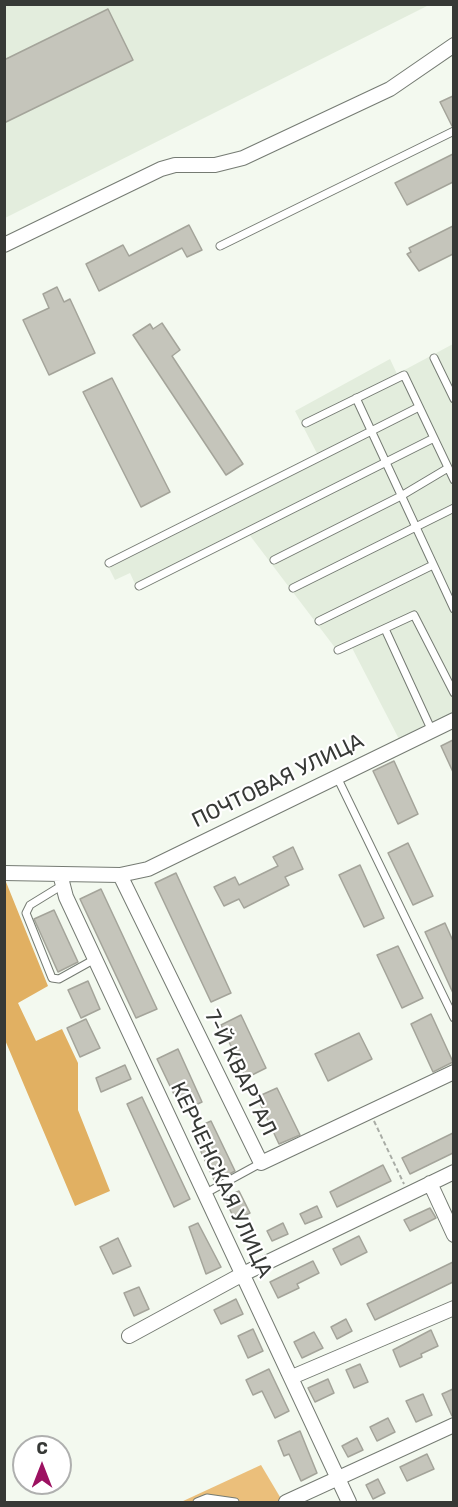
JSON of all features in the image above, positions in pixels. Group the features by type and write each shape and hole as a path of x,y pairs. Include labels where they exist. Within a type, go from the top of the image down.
{"street":[{"path":"4,245 161,169 175,165 215,165 243,158 390,89 453,45"},
{"name":"ПОЧТОВАЯ УЛИЦА","path":"4,873 61,880 120,875 148,869 336,775 453,720"},
{"name":"7-Й КВАРТАЛ","path":"120,875 261,1163 453,1072"},
{"name":"КЕРЧЕНСКАЯ УЛИЦА","path":"61,880 95,959 206,1193 241,1275 292,1377 349,1503"},
{"path":"129,1336 241,1275 453,1172"},
{"path":"430,1183 453,1235"},
{"path":"292,1377 453,1308"},
{"path":"286,1503 453,1425"}],"lane":[{"path":"220,246 453,131"},
{"path":"434,358 453,399"},
{"path":"306,423 404,375 453,480"},
{"path":"356,398 453,609"},
{"path":"109,563 419,406"},
{"path":"139,586 434,438"},
{"path":"274,560 401,496 448,468"},
{"path":"293,588 453,508"},
{"path":"320,621 433,565"},
{"path":"338,650 414,615 453,693"},
{"path":"385,629 432,730"},
{"path":"336,775 453,1018"},
{"path":"61,880 30,905 26,913 52,978 58,979 95,959"},
{"path":"206,1193 261,1163"},
{"path":"197,1503 207,1498 235,1503"}],"path":[{"path":"369,1111 409,1194"}],"shaded area":[{"path":"5,5 429,5 5,218"},
{"path":"453,344 453,715 401,743 350,644 336,649 245,529 135,584 130,573 115,580 109,568 321,461 295,411 390,359 397,374"},
{"path":"4,877 48,986 18,1003 36,1041 62,1029 78,1063 78,1110 110,1191 75,1206 5,1040"},
{"path":"261,1465 283,1502 181,1502"}],"building":[{"path":"108,9 133,60 4,123 4,60"},
{"path":"453,96 453,125 452,126 440,102"},
{"path":"453,154 453,182 407,205 395,183"},
{"path":"189,225 202,250 187,257 182,248 99,291 86,264 123,245 129,256"},
{"path":"453,226 453,254 419,271 407,254 411,252 409,248"},
{"path":"57,287 64,302 70,299 95,353 49,375 23,320 49,308 43,294"},
{"path":"162,323 180,350 172,356 243,464 226,475 133,335 150,324 153,329"},
{"path":"112,378 170,492 141,507 83,392"},
{"path":"453,740 453,772 441,746"},
{"path":"394,761 418,814 398,824 373,771"},
{"path":"408,843 433,896 413,905 388,853"},
{"path":"293,847 303,869 285,877 289,885 244,908 239,899 224,906 214,887 235,877 239,885 278,866 273,857"},
{"path":"360,865 384,918 364,927 339,875"},
{"path":"176,873 231,993 211,1002 155,883"},
{"path":"101,889 157,1009 136,1018 80,899"},
{"path":"54,910 78,962 58,972 34,919"},
{"path":"445,923 453,941 453,993 425,932"},
{"path":"398,946 423,998 402,1008 377,955"},
{"path":"88,981 100,1009 81,1018 68,990"},
{"path":"431,1014 453,1062 433,1072 411,1024"},
{"path":"241,1015 266,1068 246,1078 221,1025"},
{"path":"86,1019 100,1048 80,1057 67,1028"},
{"path":"359,1033 372,1059 328,1081 315,1054"},
{"path":"178,1049 202,1102 182,1111 157,1059"},
{"path":"125,1065 131,1079 101,1092 96,1078"},
{"path":"277,1088 300,1135 279,1144 257,1097"},
{"path":"142,1097 190,1199 174,1207 127,1104"},
{"path":"211,1121 235,1171 215,1182 191,1130"},
{"path":"453,1133 453,1153 410,1174 402,1158"},
{"path":"383,1165 391,1181 337,1207 330,1192"},
{"path":"239,1191 250,1213 235,1220 224,1198"},
{"path":"317,1206 322,1217 305,1224 300,1214"},
{"path":"430,1208 436,1218 410,1231 404,1220"},
{"path":"198,1223 221,1267 206,1274 189,1227"},
{"path":"283,1223 288,1234 272,1241 267,1231"},
{"path":"359,1236 367,1252 341,1265 333,1249"},
{"path":"118,1238 131,1266 113,1274 100,1247"},
{"path":"313,1261 319,1273 297,1284 299,1288 278,1298 270,1282"},
{"path":"453,1262 453,1282 375,1320 367,1304"},
{"path":"139,1287 149,1309 134,1316 124,1293"},
{"path":"236,1299 243,1314 221,1324 214,1310"},
{"path":"346,1319 352,1331 337,1339 331,1327"},
{"path":"253,1329 263,1351 248,1358 238,1336"},
{"path":"431,1330 438,1346 421,1354 422,1357 400,1367 393,1350"},
{"path":"314,1332 323,1348 302,1358 294,1342"},
{"path":"360,1364 368,1382 354,1388 346,1370"},
{"path":"269,1369 289,1411 275,1418 262,1391 253,1395 246,1380"},
{"path":"328,1379 334,1393 315,1402 308,1388"},
{"path":"453,1389 453,1416 452,1416 442,1394"},
{"path":"423,1394 432,1415 416,1422 406,1401"},
{"path":"388,1418 395,1432 377,1441 370,1427"},
{"path":"300,1431 317,1473 301,1481 289,1454 284,1456 278,1441"},
{"path":"357,1438 363,1450 348,1457 342,1446"},
{"path":"427,1454 434,1469 407,1481 400,1467"},
{"path":"378,1479 385,1493 373,1499 366,1485"}]}
